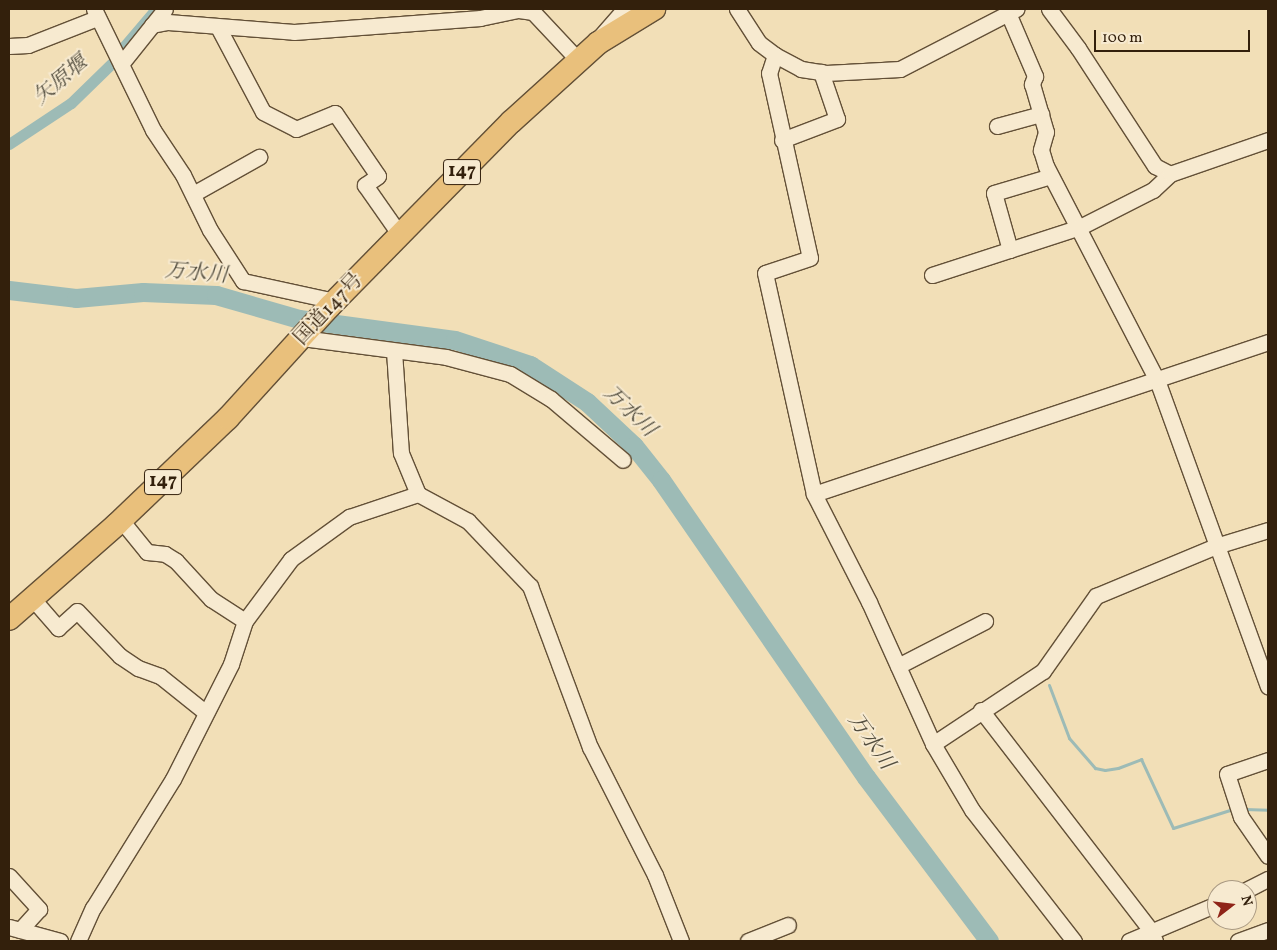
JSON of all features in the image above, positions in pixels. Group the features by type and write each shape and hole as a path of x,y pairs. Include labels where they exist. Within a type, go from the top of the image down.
{"highway":[{"name":"国道147号","path":"9,619 121,520 228,418 333,303 511,122 598,43 654,9"}],"street":[{"path":"121,64 164,9"},
{"path":"598,43 602,32 624,9"},
{"path":"737,9 759,43 775,56 801,69 821,72 900,69 1012,11 1035,76 1032,84 1046,132 1041,150 1051,176 1080,227 1157,380 1268,686"},
{"path":"1049,9 1078,48 1155,166 1170,174"},
{"path":"152,25 168,22 294,32 480,18 519,10 533,12 578,60"},
{"path":"9,46 28,45 96,13 153,130 193,194 223,252 243,281 333,303"},
{"path":"218,27 263,112 296,129 335,113 378,176 365,185 400,235"},
{"path":"775,56 769,73 782,140 810,258 765,273 814,494 898,666 933,744 972,810 1074,941"},
{"path":"782,140 837,119 821,72"},
{"path":"997,126 1041,114"},
{"path":"932,275 1080,227 1153,190 1170,174 1268,140"},
{"path":"193,194 259,157"},
{"path":"1010,250 994,193 1051,176"},
{"path":"304,336 394,351 446,357 510,374 551,399 623,460"},
{"path":"814,494 1268,342"},
{"path":"394,351 401,453 418,494 468,521 530,586 590,746 655,875 681,941"},
{"path":"78,941 93,908 173,779 205,712 231,664 245,621 291,559 349,517 418,494"},
{"path":"121,520 147,552 165,554 176,561 211,599 245,621"},
{"path":"933,744 981,710 1043,671 1096,596 1216,546 1268,530"},
{"path":"32,598 58,628 76,611 120,656 138,668 160,676 205,712"},
{"path":"898,666 985,621"},
{"path":"981,710 1153,936"},
{"path":"1268,760 1227,774 1240,811 1268,856"},
{"path":"9,876 40,908 14,929"},
{"path":"1129,941 1153,936 1207,909"},
{"path":"748,941 788,925"},
{"path":"14,929 60,941"},
{"path":"1238,941 1268,930"}],"waterway":[{"name":"矢原堰","path":"121,50 156,9"},
{"name":"矢原堰","path":"9,144 71,103 112,63"},
{"name":"万水川","path":"9,290 76,298 143,292 216,295 299,319 455,340 530,365 587,402 634,446 661,480 866,777 989,941"},
{"path":"1049,685 1069,738 1095,768 1105,770 1118,768 1141,759 1173,828 1233,809"},
{"path":"1244,809 1268,810"}]}
